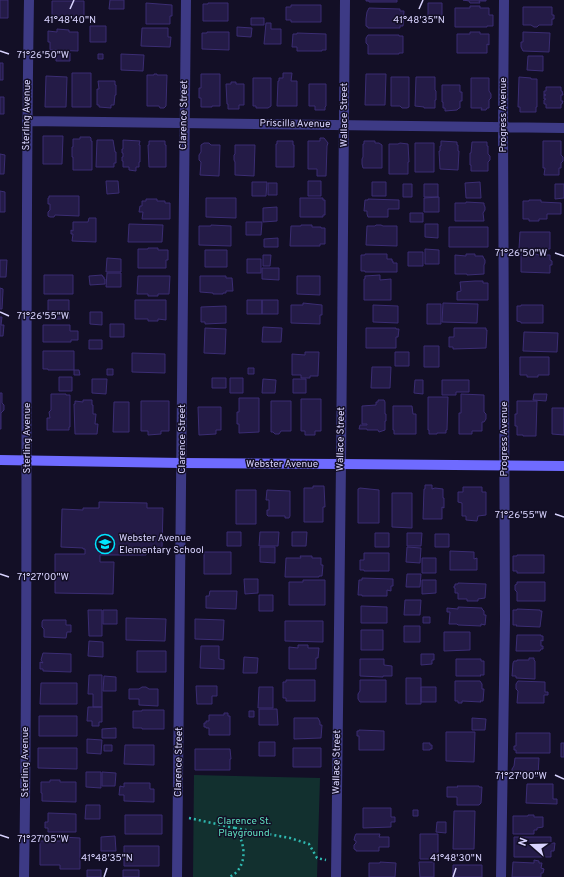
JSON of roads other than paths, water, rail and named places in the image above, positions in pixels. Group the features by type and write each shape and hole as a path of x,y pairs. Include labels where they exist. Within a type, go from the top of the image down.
{"street":[{"name":"Sterling Avenue","path":"24,877 27,460 27,121 29,0"},
{"name":"Clarence Street","path":"177,877 186,0"},
{"name":"Wallace Street","path":"336,877 345,0"},
{"name":"Progress Avenue","path":"501,877 505,619 503,127 504,0"},
{"name":"Priscilla Avenue","path":"27,121 564,128"},
{"name":"Webster Avenue","path":"0,460 182,464 564,466"}],"place":[{"name":"Webster Avenue Elementary School","path":"105,544"}],"park label":[{"name":"Clarence St. Playground","path":"244,826"}]}
